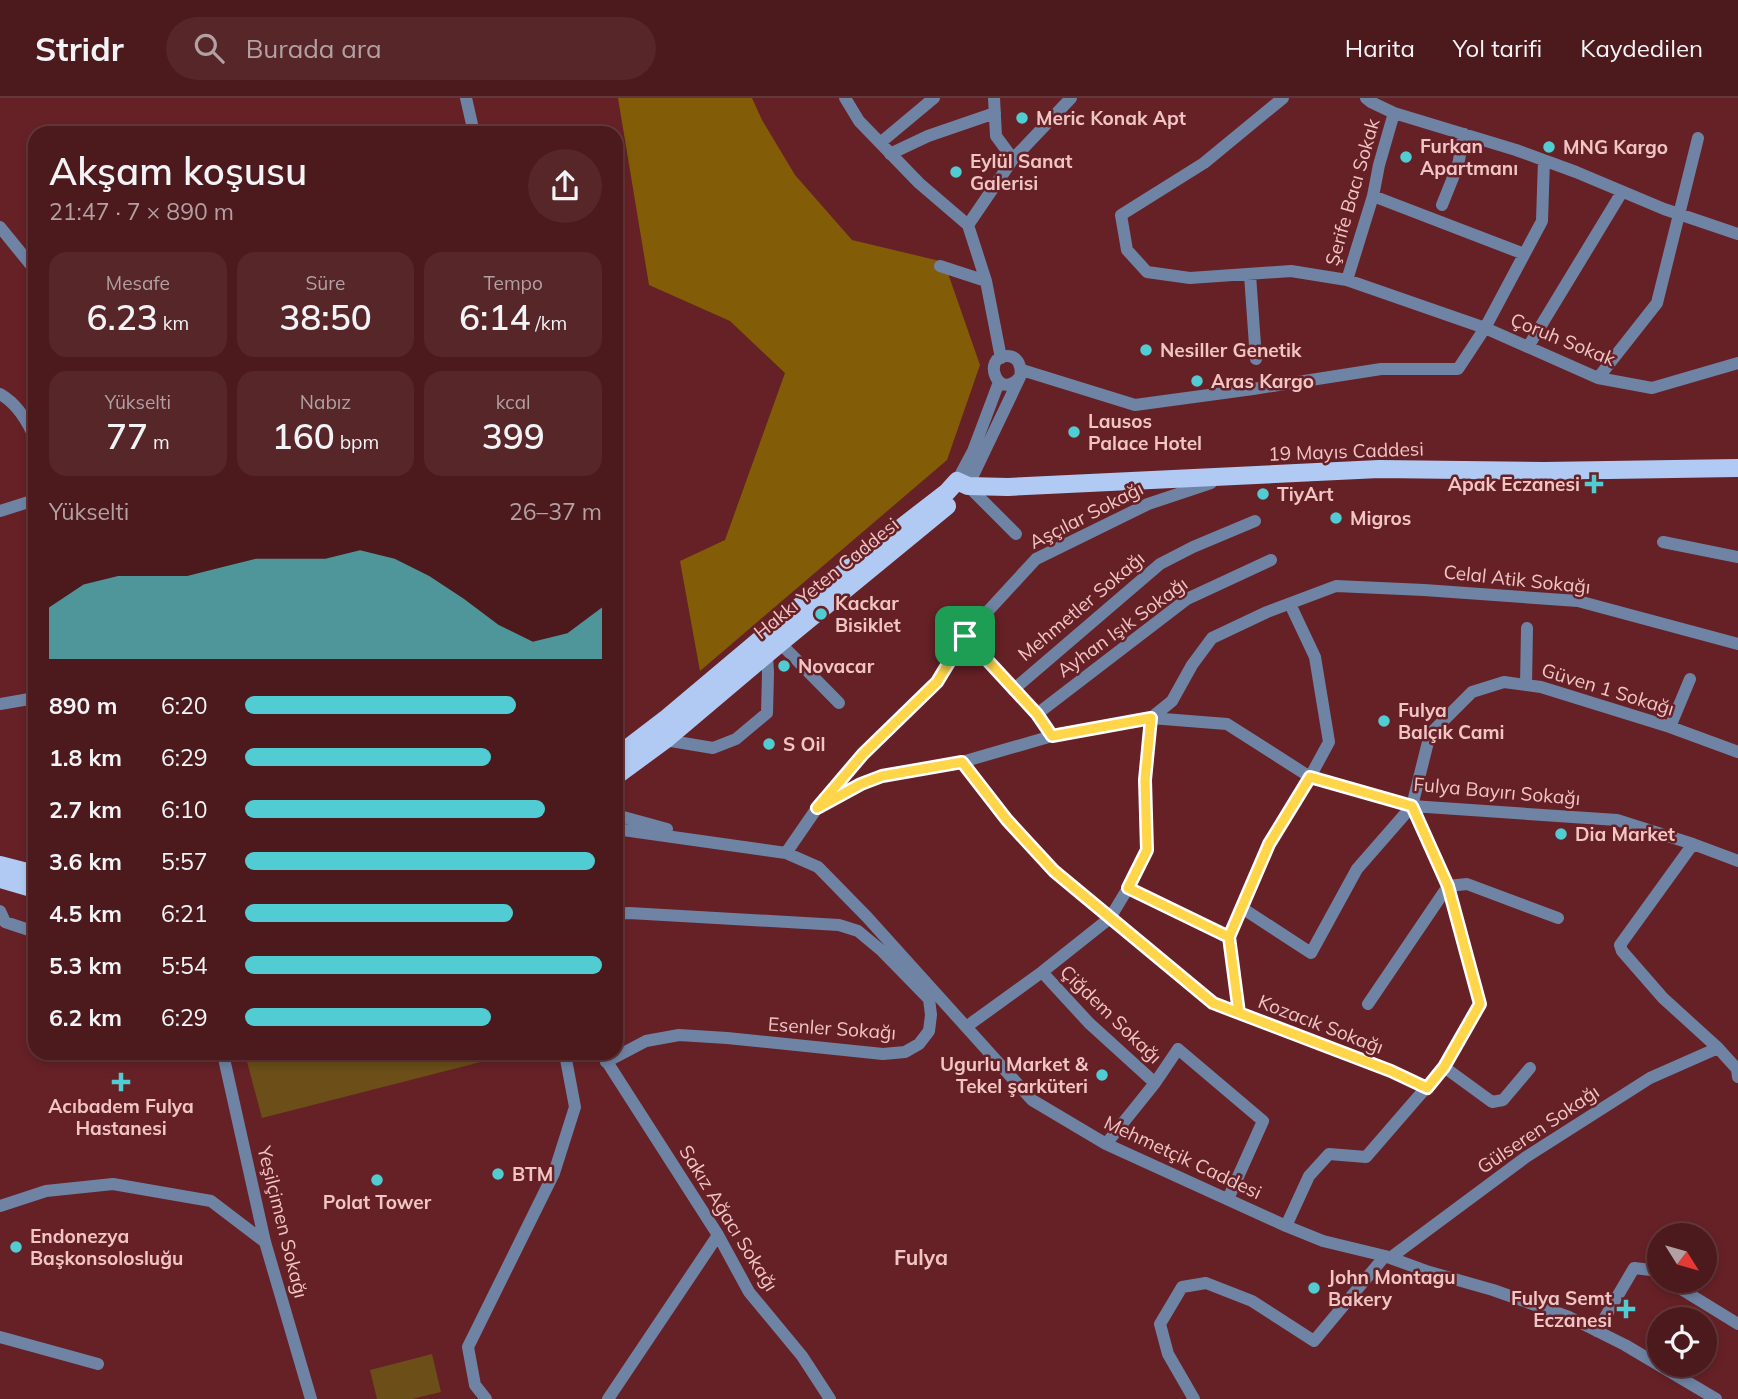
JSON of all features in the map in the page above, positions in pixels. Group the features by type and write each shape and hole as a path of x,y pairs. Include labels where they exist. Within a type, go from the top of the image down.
{"main road":[{"name":"19 Mayıs Caddesi","path":"962,484 1008,487 1379,468 1544,471 1738,468"},
{"name":"Hakkı Yeten Caddesi","path":"623,771 665,740 956,499 962,484"},
{"name":"Hakkı Yeten Caddesi","path":"623,752 800,606 947,492 962,484"},
{"path":"0,865 28,872"},
{"path":"0,879 28,888"}],"street":[{"path":"466,98 472,126"},
{"path":"845,98 859,121 890,154 968,225 986,281 1001,358 1008,356 1020,363 1021,374 1016,382 999,382"},
{"path":"880,143 934,98"},
{"path":"994,98 996,136 1013,159"},
{"path":"968,225 1013,159 1071,98"},
{"path":"1283,98 1204,163 1121,215 1127,250 1147,272 1190,278 1291,271 1347,280 1485,328 1542,221 1544,160"},
{"path":"1366,98 1394,113 1516,150 1738,234"},
{"path":"890,154 928,136 995,113"},
{"name":"Şerife Bacı Sokak","path":"1347,280 1373,196 1394,113"},
{"path":"1442,205 1458,165 1464,134"},
{"path":"1598,378 1657,303 1698,138"},
{"path":"1528,347 1622,192"},
{"path":"1373,196 1524,254"},
{"path":"0,227 28,261"},
{"path":"940,266 986,281"},
{"path":"1250,275 1256,359"},
{"name":"Çoruh Sokak","path":"1021,374 1135,405 1381,369 1458,369 1485,328 1598,378 1652,388 1738,363"},
{"name":"Hakkı Yeten Caddesi","path":"962,484 999,382 993,369 1001,358"},
{"name":"Hakkı Yeten Caddesi","path":"962,484 1021,374"},
{"path":"0,394 8,398 28,423"},
{"name":"Aşçılar Sokağı","path":"786,853 817,808 863,754 937,682 965,636 1036,559 1148,504 1204,484 1243,476"},
{"path":"962,484 1016,534"},
{"path":"0,511 28,502"},
{"name":"Mehmetler Sokağı","path":"1013,690 1160,564 1255,521"},
{"path":"1663,542 1738,557"},
{"name":"Ayhan Işık Sokağı","path":"1037,714 1188,599 1271,560"},
{"name":"Celal Atik Sokağı","path":"1151,718 1172,701 1192,665 1212,638 1267,612 1336,586 1436,590 1578,601 1738,644"},
{"path":"1239,1013 1229,937 1269,844 1329,742 1315,657 1290,604"},
{"path":"1526,685 1527,628"},
{"path":"965,636 1037,714 1052,736"},
{"path":"665,740 713,748 736,739 767,713 768,673 773,648 839,703"},
{"path":"1670,727 1690,679"},
{"name":"Güven 1 Sokağı","path":"1412,806 1430,734 1472,692 1504,682 1541,687 1670,727 1738,752"},
{"path":"0,704 28,699"},
{"path":"966,1027 1110,918 1128,888 1147,850 1145,780 1151,718"},
{"name":"Fulya Bayırı Sokağı","path":"817,808 882,776 962,762 1052,736 1151,718 1227,724 1310,777 1412,806 1617,820 1738,861"},
{"name":"Kozacık Sokağı","path":"962,762 1007,820 1045,861 1213,1003 1391,1071 1427,1088"},
{"path":"1241,908 1311,953 1357,869 1412,806 1448,886 1480,1004 1444,1067 1427,1088 1366,1157 1329,1154 1309,1177 1286,1226"},
{"name":"Mehmetçik Caddesi","path":"623,817 711,842"},
{"name":"Mehmetçik Caddesi","path":"623,830 786,853 818,867 867,917 1032,1100 1106,1144 1322,1241 1387,1257 1569,1317 1625,1345 1716,1399"},
{"path":"1693,844 1620,945 1622,951 1663,998 1737,1069 1738,1077"},
{"path":"1368,1004 1448,886 1467,884 1558,918"},
{"path":"1128,888 1229,937"},
{"path":"0,911 5,922 28,930"},
{"name":"Esenler Sokağı","path":"623,914 839,925 858,931 882,951 929,999 931,1015 929,1031 919,1044 905,1052 883,1054 679,1035 646,1041 623,1050"},
{"path":"858,931 867,917"},
{"name":"Çiğdem Sokağı","path":"1042,972 1090,1023 1155,1083"},
{"name":"Gülseren Sokağı","path":"1194,1399 1168,1354 1160,1324 1182,1287 1206,1283 1252,1301 1314,1341 1387,1257 1526,1157 1650,1078 1718,1048"},
{"path":"1106,1144 1155,1083 1178,1049 1263,1121 1228,1199"},
{"name":"Yeşilçimen Sokağı","path":"224,1060 265,1242 311,1399"},
{"path":"477,1399 468,1347 554,1173 575,1107 566,1060"},
{"name":"Sakız Ağacı Sokağı","path":"605,1060 718,1235 749,1292 802,1356 828,1398"},
{"path":"1444,1067 1492,1102 1503,1100 1530,1068"},
{"path":"0,1206 46,1191 113,1184 211,1201 265,1242"},
{"path":"608,1399 718,1235"},
{"path":"1597,1331 1634,1268 1647,1270"},
{"path":"1688,1293 1738,1324"},
{"path":"0,1337 98,1364"},
{"path":"475,1385 486,1399"}],"shaded area":[{"path":"618,98 752,98 795,175 852,240 944,262 980,365 947,460 700,671 680,561 725,540 785,373 730,321 649,285"},
{"path":"247,1060 489,1060 262,1118"},
{"path":"432,1354 441,1392 412,1399 377,1399 370,1370"}],"place":[{"name":"Meric Konak Apt","path":"1022,118"},
{"name":"MNG Kargo","path":"1549,147"},
{"name":"Furkan Apartmanı","path":"1406,157"},
{"name":"Eylül Sanat Galerisi","path":"956,172"},
{"name":"Nesiller Genetik","path":"1146,350"},
{"name":"Aras Kargo","path":"1197,381"},
{"name":"Lausos Palace Hotel","path":"1074,432"},
{"name":"Apak Eczanesi","path":"1594,484"},
{"name":"TiyArt","path":"1263,494"},
{"name":"Migros","path":"1336,518"},
{"name":"Kackar Bisiklet","path":"821,614"},
{"name":"Novacar","path":"784,666"},
{"name":"Fulya Balçık Cami","path":"1384,721"},
{"name":"S Oil","path":"769,744"},
{"name":"Dia Market","path":"1561,834"},
{"name":"Ugurlu Market & Tekel şarküteri","path":"1102,1075"},
{"name":"Acıbadem Fulya Hastanesi","path":"121,1082"},
{"name":"BTM","path":"498,1174"},
{"name":"Polat Tower","path":"377,1180"},
{"name":"Endonezya Başkonsolosluğu","path":"16,1247"},
{"name":"John Montagu Bakery","path":"1314,1288"},
{"name":"Fulya Semt Eczanesi","path":"1626,1309"}],"district":[{"name":"Fulya","path":"921,1258"}],"route":[{"path":"965,636 937,682 863,754 817,808 882,776 962,762 1007,820 1054,871 1213,1003 1239,1013 1229,937 1269,844 1310,777 1412,806 1448,886 1480,1004 1444,1067 1427,1088 1391,1071 1239,1013 1229,937 1128,888 1147,850 1145,780 1151,718 1052,736 1037,714 965,636"}]}
